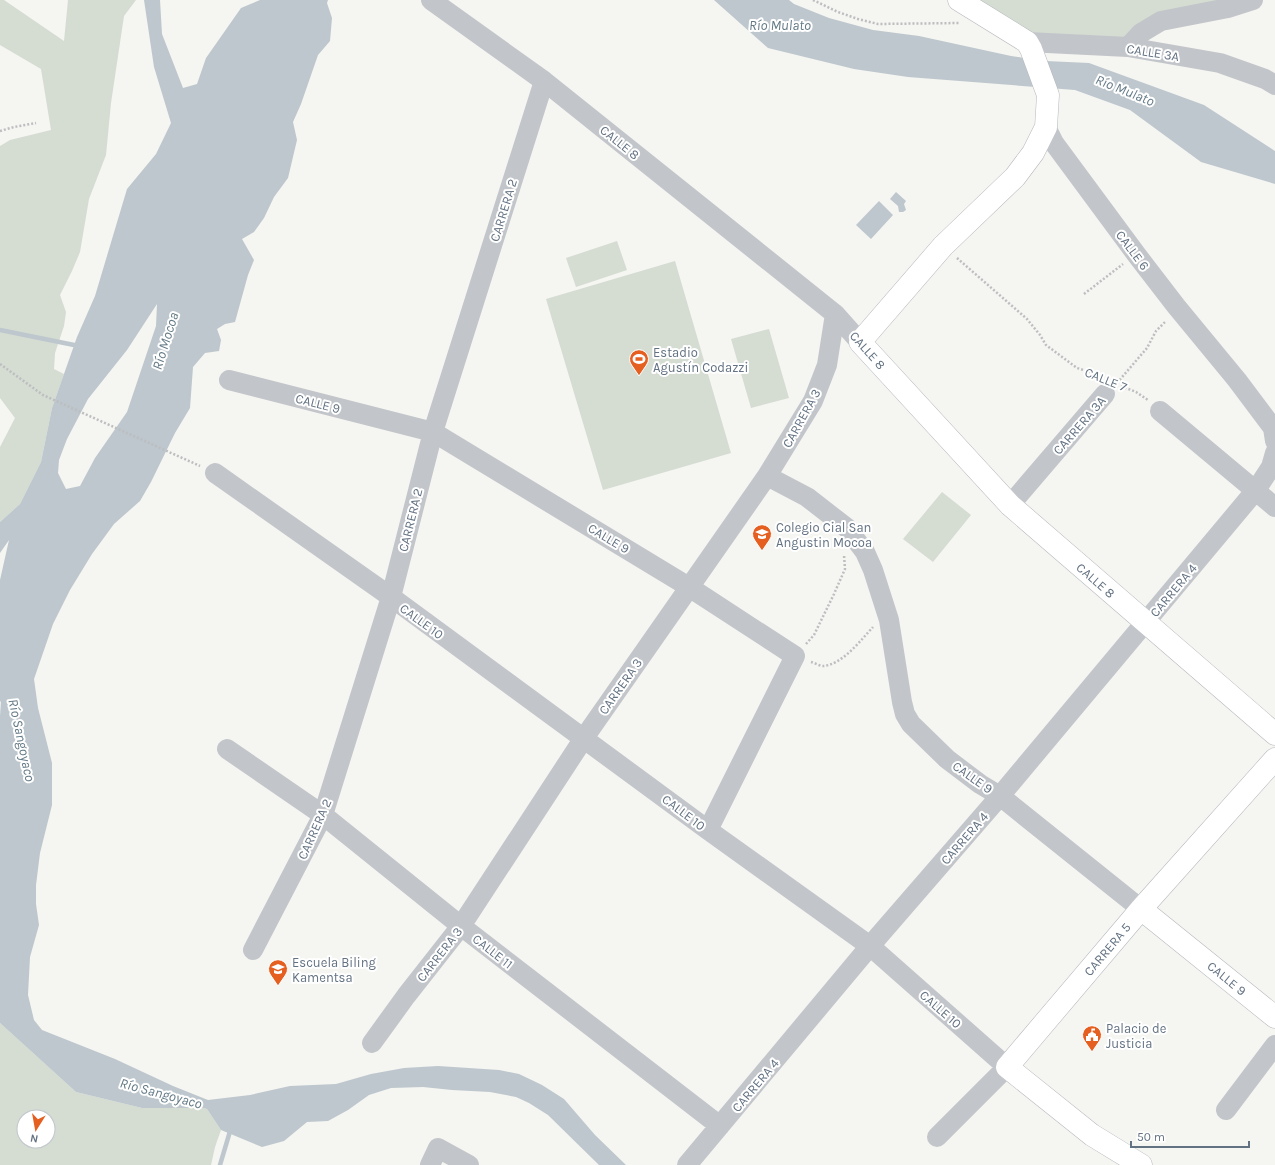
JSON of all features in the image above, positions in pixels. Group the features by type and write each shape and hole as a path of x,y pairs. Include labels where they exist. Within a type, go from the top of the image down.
{"main road":[{"path":"860,342 943,246 1015,177 1033,153 1046,127 1048,95 1029,45 959,0"},
{"name":"CALLE 8","path":"860,342 1010,505 1275,734"},
{"name":"CARRERA 5","path":"1007,1067 1141,909 1275,759"},
{"name":"CALLE 9","path":"1141,909 1275,1017"},
{"name":"CALLE 10","path":"1007,1067 1092,1135 1141,1165"}],"street":[{"name":"CALLE 8","path":"431,0 544,80 835,314 860,342"},
{"path":"1128,47 1141,34 1162,21 1228,8 1253,0"},
{"name":"CALLE 3A","path":"1029,45 1128,47 1220,63 1265,79 1275,86"},
{"name":"CARRERA 2","path":"253,950 323,816 390,597 433,432 544,80"},
{"name":"CALLE 6","path":"1046,127 1054,143 1136,254 1176,306 1237,380 1273,428 1275,441"},
{"name":"CARRERA 3","path":"372,1043 406,996 461,926 584,738 767,476 813,401 827,366 835,314"},
{"name":"CALLE 9","path":"229,380 433,432 689,587 795,656"},
{"name":"CARRERA 3A","path":"1010,505 1111,385"},
{"path":"1160,411 1275,507"},
{"path":"1256,490 1271,467 1275,453"},
{"name":"CALLE 10","path":"216,473 390,597 708,830 870,946 1007,1067"},
{"name":"CALLE 9","path":"767,476 807,497 847,528 865,552 873,570 889,620 902,702 905,714 912,724 947,759 980,784 1000,796 1141,909"},
{"name":"CARRERA 4","path":"687,1165 870,946 1000,796 1146,623 1256,490"},
{"path":"708,830 795,656"},
{"name":"CALLE 11","path":"227,749 323,816 461,926 720,1126"},
{"path":"1226,1110 1275,1045"},
{"name":"CARRERA 5","path":"937,1137 1007,1067"},
{"path":"434,1156 469,1165"}],"path":[{"path":"813,0 838,12 878,24 960,23"},
{"path":"0,131 36,123"},
{"name":"CALLE 7","path":"943,246 1027,319 1040,334 1046,345 1077,368 1098,374 1111,385 1136,392 1150,401 1160,411"},
{"path":"1084,294 1136,254"},
{"name":"CARRERA 3A","path":"1111,385 1147,348 1156,331 1169,317 1176,306"},
{"path":"0,364 43,395 216,473"},
{"path":"847,528 844,569 814,636 795,656 823,666 838,661 858,644 881,618 889,620"}],"shaded area":[{"path":"0,0 4,0 64,41 68,0 136,0 124,16 111,103 106,155 89,199 80,252 60,295 66,312 64,326 55,353 54,369 64,374 52,408 41,462 20,504 0,522 0,447 15,418 0,398 0,146 10,140 51,130 41,69 0,45"},
{"path":"959,0 1253,0 1161,21 1128,47 1027,42"},
{"path":"617,241 627,270 576,287 566,258"},
{"name":"Estadio Agustín Codazzi","path":"675,261 731,453 603,490 546,299"},
{"path":"769,329 789,398 751,408 731,339"},
{"path":"942,492 971,515 933,562 903,539"},
{"path":"0,1023 76,1092 142,1108 187,1108 195,1106 207,1109 221,1130 211,1165 0,1165"}],"water":[{"path":"144,0 160,0 162,34 183,88 197,84 206,58 241,8 260,0 328,0 327,3 332,18 330,41 318,55 301,104 293,122 297,140 288,178 274,197 264,218 254,232 242,239 254,260 248,275 235,322 225,324 217,329 221,340 219,351 205,353 193,367 190,408 175,433 140,501 114,524 92,554 70,590 53,624 34,679 38,708 52,763 52,805 40,853 36,885 36,904 39,925 30,957 28,995 34,1020 42,1030 115,1059 173,1086 208,1100 250,1095 290,1086 336,1084 371,1074 404,1068 438,1066 499,1070 519,1074 542,1085 564,1099 595,1135 626,1165 599,1165 548,1115 516,1097 490,1092 423,1087 391,1088 369,1095 348,1110 328,1121 307,1122 284,1141 262,1147 221,1130 207,1109 195,1106 187,1108 142,1108 76,1092 0,1023 0,580 9,540 0,553 0,522 20,504 41,462 52,408 77,337 95,296 127,189 156,154 171,123 154,67","holes":["157,304 156,326 127,412 95,458 80,486 66,489 58,473 59,460 67,439 88,399 127,350"]},
{"name":"Río Mulato","path":"714,0 789,0 794,4 829,18 873,30 919,36 1011,56 1046,61 1089,63 1204,105 1275,151 1275,184 1201,162 1130,110 1075,90 908,77 854,69 768,48"},
{"path":"896,192 906,201 904,204 906,210 903,212 899,212 898,206 890,199"},
{"path":"879,201 893,215 871,239 856,225"}],"waterway":[{"path":"0,330 79,346"},
{"path":"220,1165 231,1128"}],"place":[{"name":"Estadio Agustín Codazzi","path":"639,376"},
{"name":"Colegio Cial San Angustin Mocoa","path":"762,551"},
{"name":"Escuela Biling Kamentsa","path":"278,986"},
{"name":"Palacio de Justicia","path":"1092,1052"}],"water label":[{"name":"Río Mocoa","path":"165,341"},
{"name":"Río Sangoyaco","path":"22,740"},
{"name":"Río Sangoyaco","path":"161,1093"}]}
